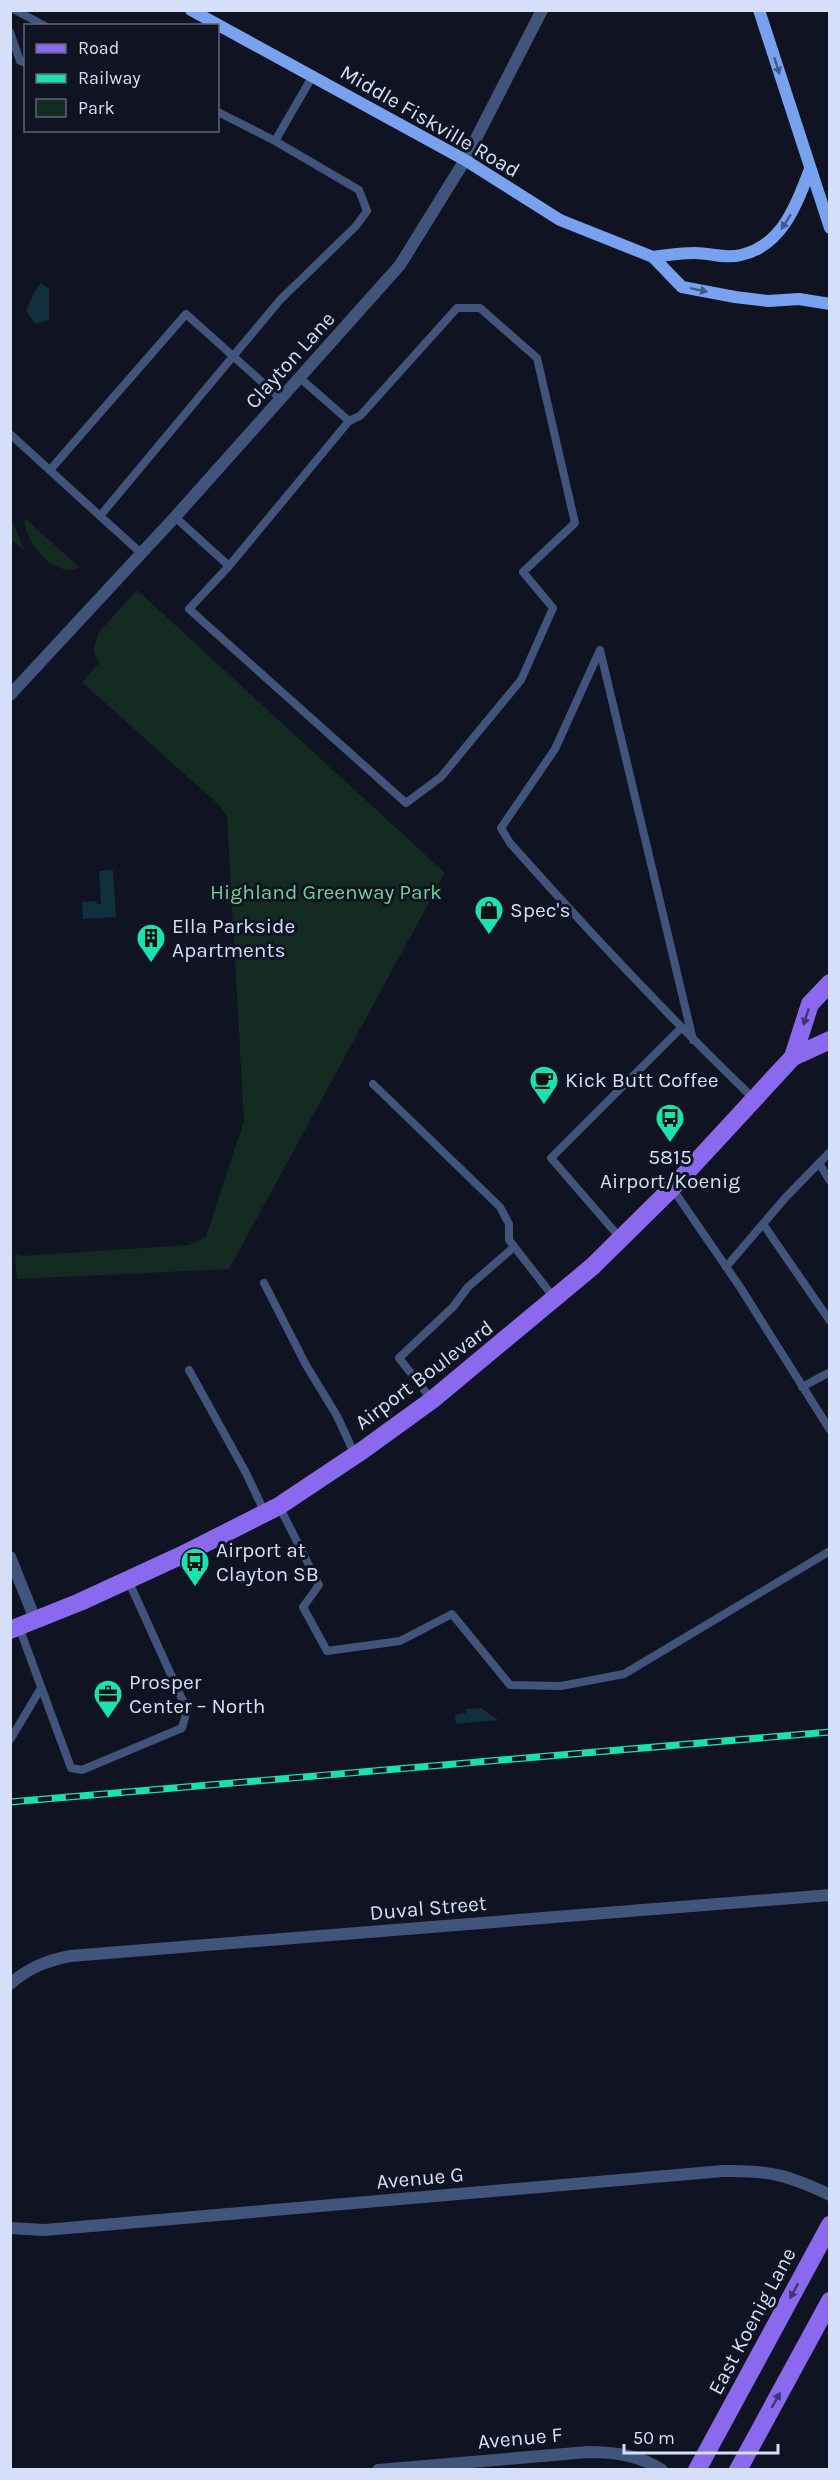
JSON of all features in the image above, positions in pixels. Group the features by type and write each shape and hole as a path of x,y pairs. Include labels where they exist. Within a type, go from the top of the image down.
{"main road":[{"name":"Airport Boulevard","path":"793,1057 810,1004 830,983"},
{"name":"Airport Boulevard","path":"21,1625 128,1580 272,1509 355,1455 432,1400 555,1299 621,1239 672,1188 793,1057 830,1040"},
{"name":"East Koenig Lane","path":"697,2469 830,2225"},
{"path":"738,2469 830,2301"}],"street":[{"name":"Middle Fiskville Road","path":"191,10 216,24"},
{"name":"Clayton Lane","path":"10,694 175,517 400,265 465,160 542,10"},
{"path":"759,10 830,228"},
{"name":"Middle Fiskville Road","path":"219,26 465,160 560,220 653,257 682,287 768,301 799,299 830,304"},
{"name":"Middle Fiskville Road","path":"653,257 696,253 721,257 741,255 761,247 781,231 798,203 810,169"},
{"path":"10,1557 21,1625"},
{"name":"Duval Street","path":"10,1984 31,1967 70,1956 830,1895"},
{"name":"Avenue G","path":"10,2229 45,2230 723,2171 758,2170 792,2178 830,2195"},
{"name":"Avenue F","path":"378,2469 588,2451 632,2456 662,2469"}],"lane":[{"path":"15,10 41,24"},
{"path":"10,32 20,60 24,62"},
{"path":"275,141 312,77"},
{"path":"100,516 280,300 356,226 367,211 359,190 275,141 219,113"},
{"path":"457,308 480,308 537,358 575,523 523,572 553,608 521,680 441,777 406,803 189,609 229,566 349,421 360,416 457,308"},
{"path":"50,470 186,314 281,399"},
{"path":"300,378 349,421"},
{"path":"10,434 141,553"},
{"path":"175,517 229,566"},
{"path":"693,1040 600,650 555,749 501,828 510,843 681,1028 693,1040 754,1100"},
{"path":"621,1239 551,1158 681,1028"},
{"path":"373,1084 500,1207 508,1224 509,1240 555,1299"},
{"path":"726,1267 830,1152"},
{"path":"819,1163 830,1181"},
{"path":"672,1188 726,1267 830,1430"},
{"path":"763,1224 830,1321"},
{"path":"432,1400 399,1358 453,1307 468,1287 514,1247"},
{"path":"264,1283 306,1365 338,1416 355,1455"},
{"path":"189,1370 246,1473 272,1509 319,1585 303,1607 327,1651 400,1641 452,1614 510,1684 561,1686 624,1674 830,1551"},
{"path":"802,1387 830,1372"},
{"path":"21,1625 41,1688 71,1768 82,1770 182,1728 187,1710 128,1580"},
{"path":"10,1740 41,1688"}],"green space":[{"path":"10,516 25,551 11,539"},
{"path":"24,520 27,520 80,568 70,570 51,564 30,539"},
{"name":"Highland Greenway Park","path":"137,590 445,873 229,1269 17,1279 15,1254 22,1256 189,1245 206,1237 244,1121 227,816 220,806 82,682 99,663 93,650 99,632"}],"water":[{"path":"41,283 49,289 49,320 35,324 26,310"},
{"path":"113,870 116,917 83,919 82,902 96,901 97,904 101,904 99,871"},
{"path":"481,1708 498,1720 456,1724 455,1715 466,1713 466,1709"}],"railway":[{"path":"10,1802 830,1732"}],"place":[{"name":"Spec's","path":"489,936"},
{"name":"Ella Parkside Apartments","path":"151,964"},
{"name":"Kick Butt Coffee","path":"544,1106"},
{"name":"5815 Airport/Koenig","path":"670,1144"},
{"name":"Airport at Clayton SB","path":"195,1588"},
{"name":"Prosper Center – North","path":"108,1720"}]}
